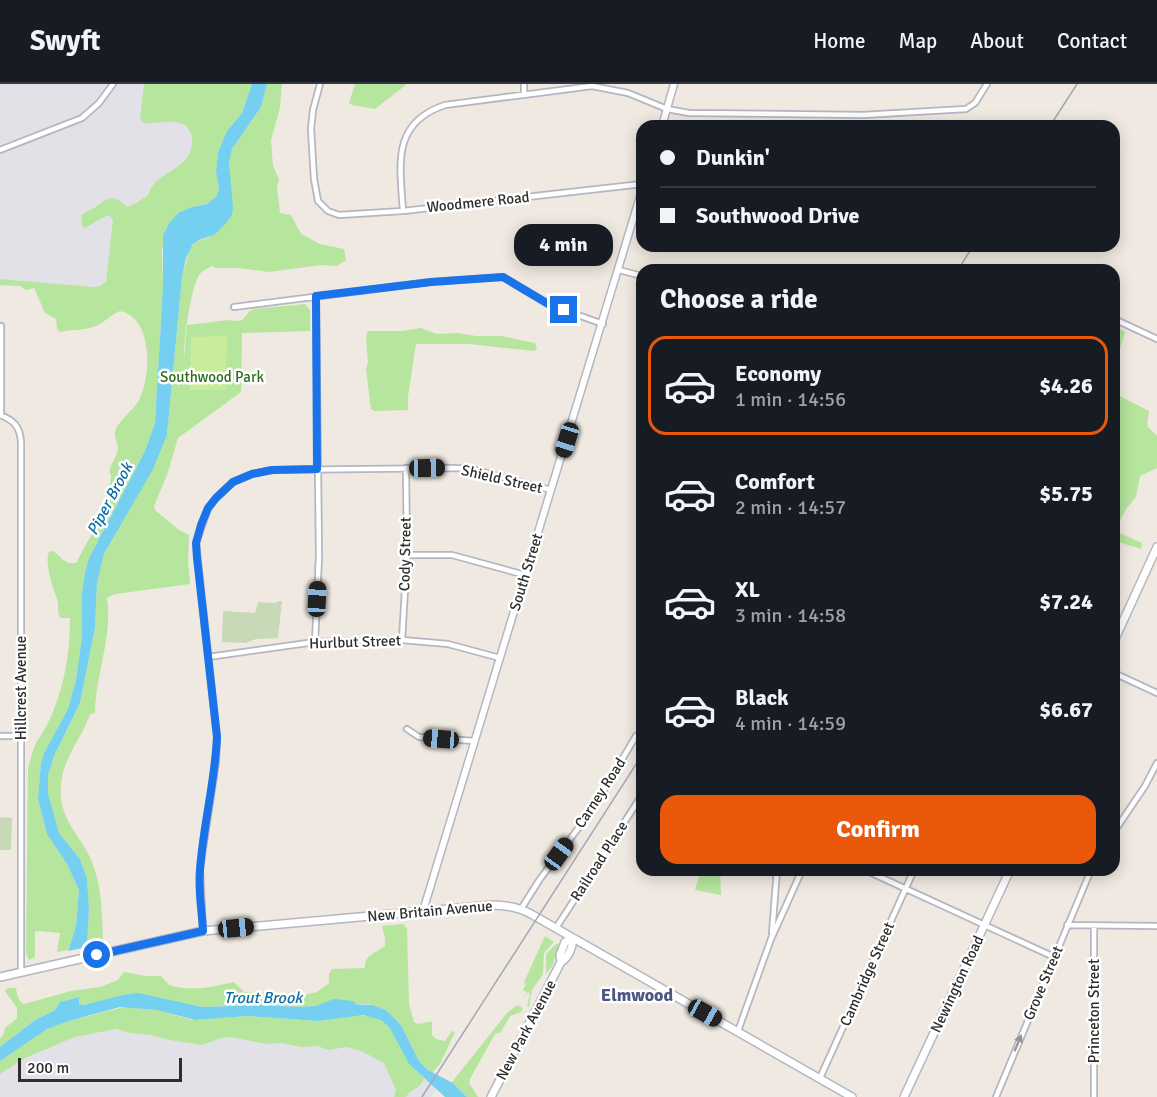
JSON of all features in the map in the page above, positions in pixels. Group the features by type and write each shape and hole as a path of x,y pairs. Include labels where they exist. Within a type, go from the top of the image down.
{"main road":[{"path":"1120,628 1157,547"},
{"name":"Newington Road","path":"904,1097 1007,876"},
{"name":"New Britain Avenue","path":"0,977 203,931 492,905 521,909 852,1097"},
{"name":"New Park Avenue","path":"490,1097 561,962 560,955 565,942 572,938"}],"street":[{"path":"0,150 82,118 99,103 113,84"},
{"name":"Woodmere Road","path":"320,84 311,129 314,179 318,201 328,211 339,215 404,211 636,185"},
{"path":"524,84 524,94"},
{"path":"664,120 674,84"},
{"path":"404,211 401,148 408,131 417,120 430,110 445,105 592,85 628,93 667,109 689,113 863,115 966,109 975,103 985,87 980,84"},
{"name":"South Street","path":"423,911 636,212"},
{"path":"619,270 636,274"},
{"path":"234,307 431,282 503,277 550,305 603,324"},
{"path":"315,642 319,556 316,296"},
{"path":"1120,322 1157,339"},
{"path":"0,415 1,326"},
{"name":"Hillcrest Avenue","path":"0,415 11,419 18,426 21,434 21,972"},
{"name":"Cody Street","path":"402,640 407,555 406,468"},
{"name":"Shield Street","path":"203,931 199,889 200,869 216,762 217,737 196,543 208,508 233,482 252,474 272,470 457,468 476,470 551,490"},
{"path":"407,555 452,555 525,575"},
{"name":"Hurlbut Street","path":"208,657 315,642 402,640 448,644 500,658"},
{"path":"1120,676 1157,693"},
{"path":"407,729 419,737 474,741"},
{"path":"0,736 20,736"},
{"name":"Carney Road","path":"521,909 538,882 592,810 636,736"},
{"path":"1120,823 1145,786 1157,762"},
{"name":"Railroad Place","path":"556,928 636,804"},
{"path":"771,939 776,876"},
{"path":"738,1031 771,939 799,876"},
{"path":"878,876 1054,957"},
{"name":"Cambridge Street","path":"820,1078 911,876"},
{"name":"Grove Street","path":"996,1097 1088,876"},
{"path":"1067,925 1157,926"},
{"name":"Princeton Street","path":"1094,926 1094,1097"}],"shaded area":[{"path":"0,84 144,84 140,117 143,123 165,121 181,123 190,130 192,147 188,157 178,167 151,185 146,196 127,207 113,198 98,203 81,217 82,225 88,227 106,216 114,220 104,285 93,287 0,279"},
{"path":"116,1029 202,1045 224,1037 266,1044 317,1046 324,1049 347,1047 361,1051 384,1063 396,1090 394,1097 0,1097 0,1074 9,1067 75,1037"},
{"path":"424,1078 437,1088 431,1097 406,1097 421,1086"}],"green space":[{"path":"144,84 252,84 242,113 227,131 218,152 216,171 219,190 216,197 207,204 178,213 166,228 162,250 163,286 155,423 145,451 89,558 82,593 82,637 76,680 68,709 44,753 41,764 38,799 47,834 67,864 79,890 76,926 68,950 57,952 60,933 35,932 35,957 29,960 26,953 28,770 35,746 47,726 58,698 65,672 70,631 70,618 59,616 57,599 48,568 48,556 49,552 54,551 66,562 76,563 108,504 105,501 111,478 110,469 118,450 115,432 139,400 143,390 147,349 139,325 131,316 120,311 93,327 60,332 57,329 56,319 45,313 34,288 26,290 20,286 0,285 0,279 93,287 106,282 113,220 110,216 106,216 85,228 82,226 81,215 110,199 118,200 127,207 138,202 148,195 151,187 157,181 180,165 191,150 192,140 186,126 173,122 143,123 140,117"},
{"name":"Southwood Park","path":"267,84 282,84 280,108 271,140 273,166 279,179 277,187 280,213 291,215 301,234 320,244 344,249 346,260 337,266 321,265 269,272 212,266 203,271 197,280 188,315 185,341 184,359 187,325 242,320 254,309 305,304 310,310 310,331 242,333 241,392 178,438 167,475 154,506 155,510 179,530 189,535 190,584 115,594 107,598 108,627 95,713 90,714 67,761 61,791 65,813 92,862 100,891 103,940 87,946 89,908 87,879 80,859 59,833 48,793 48,775 55,754 80,703 95,628 97,583 104,554 167,435 182,277 189,251 195,242 210,237 230,177 229,163 232,149 261,107"},
{"path":"355,84 407,84 375,109 349,103"},
{"path":"421,328 437,334 501,336 535,343 537,348 534,351 469,344 416,344 408,410 374,411 371,409 366,369 368,331 403,331"},
{"path":"1120,329 1125,332 1120,348"},
{"name":"Southwood Park","path":"227,336 226,390 190,390 191,337"},
{"path":"1120,396 1149,411 1147,426 1157,436 1157,468 1140,476 1136,497 1120,520"},
{"path":"1120,533 1142,543 1141,549 1120,543"},
{"path":"282,601 278,638 256,639 246,643 222,642 223,611 255,613 258,602 275,603"},
{"path":"0,817 12,818 11,850 0,850"},
{"path":"699,876 720,876 721,895 695,890"},
{"path":"403,924 407,929 409,1004 414,1022 418,1024 432,1022 432,1035 436,1039 445,1041 452,1031 455,1032 440,1064 432,1073 419,1061 401,1025 386,1010 369,1004 202,1007 131,994 84,1005 79,1004 78,997 60,1002 55,1010 35,1020 0,1047 0,1039 5,1028 17,1018 17,1008 5,991 7,988 16,988 19,1000 24,1004 71,991 100,987 118,980 124,972 161,976 169,985 185,988 210,987 234,982 244,992 309,994 317,992 329,983 329,974 332,969 365,968 366,960 385,946 382,926"},
{"path":"545,936 554,942 544,953 543,974 532,990 529,1007 527,1006 530,994 528,992 523,1000 527,992 523,990 517,1000 526,984 524,982"},
{"path":"556,944 558,947 553,965 546,974 546,954"},
{"path":"517,1005 523,1008 521,1012 510,1016 501,1032 495,1034 470,1079 469,1083 478,1097 467,1097 452,1082 507,1013"},
{"path":"124,1007 157,1010 192,1020 248,1016 318,1021 355,1015 370,1016 381,1020 392,1030 409,1064 424,1078 421,1085 406,1097 394,1097 396,1090 384,1063 361,1051 347,1047 328,1050 317,1046 266,1044 224,1037 202,1045 116,1029 75,1037 25,1058 0,1074 0,1061 51,1027"}],"water":[{"path":"252,84 267,84 261,107 232,149 229,163 232,215 214,235 193,244 186,258 182,277 167,435 153,469 104,554 97,583 95,628 80,703 55,754 48,775 48,793 59,833 80,859 87,879 89,908 87,947 68,951 76,926 79,890 67,864 47,834 38,799 41,763 68,709 76,680 82,637 82,593 89,558 145,451 155,423 163,286 163,235 178,213 207,204 216,197 219,190 216,171 218,152 227,131 242,113"},
{"path":"138,993 202,1007 372,1005 386,1010 401,1025 419,1061 428,1070 453,1083 467,1097 445,1097 409,1064 390,1028 381,1020 363,1015 318,1021 248,1016 195,1020 157,1010 120,1007 47,1029 0,1061 0,1047 35,1020 55,1010 60,1002 79,997 79,1004 84,1005"}],"waterway":[{"name":"Trout Brook","path":"317,1011 335,1004 351,1006"}],"railway":[{"path":"1054,120 1077,84"},
{"path":"962,264 969,252"},
{"path":"422,1097 636,764"}],"district":[{"name":"Elmwood","path":"637,995"}],"route":[{"path":"97,955 203,931 199,889 200,869 216,762 217,737 196,543 208,508 233,482 252,474 272,470 317,469 316,296 431,282 503,277 550,305 564,310"}],"water label":[{"name":"Piper Brook","path":"110,499"}]}
